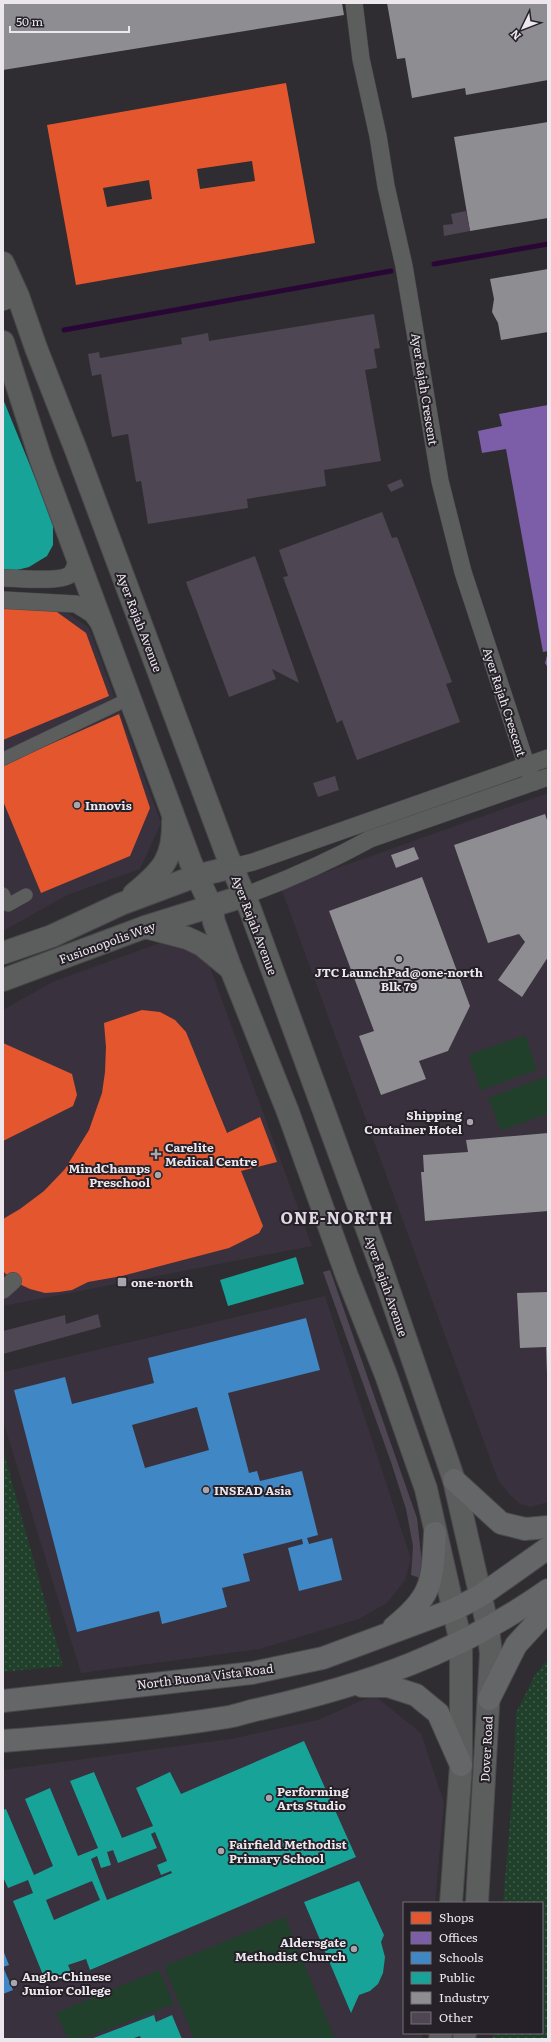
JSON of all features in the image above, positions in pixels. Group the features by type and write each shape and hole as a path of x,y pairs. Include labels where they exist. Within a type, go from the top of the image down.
{"main road":[{"path":"454,1480 501,1523 525,1529 548,1527"},
{"path":"386,1634 409,1615 430,1587 436,1533"},
{"name":"North Buona Vista Road","path":"3,1701 252,1673 323,1658 455,1609 480,1596 548,1548"},
{"path":"3,1741 80,1735 229,1717 296,1702 351,1686 461,1643 513,1614 548,1590"},
{"path":"489,1699 516,1645 548,1610"},
{"path":"351,1686 388,1686 416,1695 438,1713 460,1766"}],"street":[{"name":"Ayer Rajah Crescent","path":"211,906 276,884 347,852 370,839 541,780 527,767 463,572 440,481 404,266 386,186 378,136 361,59 354,3"},
{"name":"Ayer Rajah Avenue","path":"4,267 11,299 36,348 76,450 227,855 254,922 381,1267 454,1480 480,1596"},
{"path":"3,342 9,371 78,560 196,876 211,906 214,922 231,968 288,1112 347,1276 386,1375 426,1489 455,1609"},
{"path":"3,578 55,578 65,576 70,574 78,560"},
{"path":"3,600 76,604 92,614 104,630"},
{"path":"3,759 120,703"},
{"name":"Ayer Rajah Crescent","path":"196,876 253,862 364,822 527,767 548,758"},
{"path":"121,904 158,874 168,856 174,839 173,814"},
{"name":"Fusionopolis Way","path":"3,954 52,936 121,904 196,876"},
{"path":"254,922 262,900 276,884"},
{"path":"3,894 8,905 26,895"},
{"name":"Fusionopolis Way","path":"3,980 145,927 211,906"},
{"path":"145,927 187,938 202,946 231,968"},
{"name":"Dover Road","path":"477,1902 489,1699 490,1654 488,1628 480,1596"},
{"name":"Dover Road","path":"451,1902 460,1766 461,1643 455,1609"}],"shaded area":[{"path":"3,602 52,602 89,628 161,823 140,869 67,895 3,931"},
{"path":"548,793 548,1502 531,1507 520,1504 510,1495 498,1480 281,888"},
{"path":"168,940 207,959 312,1246 3,1306 3,1010 52,982"},
{"name":"INSEAD Asia","path":"325,1296 411,1559 405,1580 387,1603 359,1619 260,1649 81,1673 3,1421 3,1372"},
{"name":"Fairfield Methodist Primary School","path":"374,1695 421,1733 444,1803 435,1902 403,1902 403,2034 423,2034 422,2039 3,2039 3,1770 230,1739 318,1720"}],"green space":[{"path":"525,1035 537,1070 481,1090 468,1055"},
{"path":"548,1076 548,1113 501,1131 488,1098"},
{"path":"3,1450 63,1666 3,1672"},
{"path":"548,1659 548,2039 492,2039 493,2034 543,2034 543,1902 503,1902 513,1787 516,1713 535,1675"},
{"path":"285,1917 335,2039 194,2039 164,1966"},
{"path":"159,1970 174,2004 82,2039 68,2039 56,2013"}],"building: Shops":[{"path":"286,83 315,243 76,285 47,125","holes":["252,161 255,181 200,189 197,169","149,180 152,199 107,207 103,188"]},
{"path":"3,606 50,607 86,633 109,696 3,740"},
{"name":"Innovis","path":"119,714 150,808 130,856 41,893 3,801 3,765"},
{"path":"142,1010 160,1012 175,1020 186,1032 227,1133 260,1117 277,1162 241,1171 263,1226 259,1233 229,1248 122,1276 88,1282 72,1290 45,1293 30,1289 13,1281 3,1271 3,1219 20,1209 44,1191 65,1169 89,1130 102,1093 105,1072 106,1047 104,1023"},
{"path":"3,1043 72,1074 77,1095 73,1106 3,1141"}],"building: Offices":[{"path":"548,405 548,651 543,652 506,449 482,453 478,431 502,426 499,414"},
{"path":"548,652 548,668 545,663"}],"building: Schools":[{"path":"306,1318 320,1370 228,1393 249,1473 257,1471 260,1481 302,1471 318,1535 307,1538 309,1544 332,1538 342,1580 299,1591 288,1548 303,1544 302,1539 243,1554 250,1581 222,1588 227,1607 162,1624 159,1611 77,1632 14,1390 65,1377 72,1404 154,1383 148,1358","holes":["197,1407 209,1450 145,1468 132,1425"]},
{"path":"3,1950 9,1965 3,1967"},
{"path":"3,1967 13,1990 3,1994"}],"building: Public":[{"path":"3,399 53,522 53,545 47,556 29,567 5,573 3,573"},
{"path":"296,1257 304,1284 228,1306 220,1280"},
{"path":"304,1741 356,1857 90,1970 86,1959 68,1965 72,1974 53,1982 49,1973 43,1975 13,1901 33,1893 28,1880 8,1888 3,1877 3,1810 6,1809 34,1875 53,1866 25,1799 50,1788 78,1856 98,1848 70,1781 94,1772 122,1838 153,1826 136,1788 170,1772 181,1794","holes":["155,1832 167,1861 157,1865 161,1875 171,1871 172,1873 107,1900 91,1859 97,1856 101,1868 111,1865 107,1852 113,1850 118,1863 157,1848 151,1834","92,1881 100,1900 54,1920 46,1900"]},
{"name":"Aldersgate Methodist Church","path":"359,1881 384,1935 381,1942 385,1957 383,1973 378,1984 370,1991 359,1995 351,2013 304,1902"},
{"path":"154,2015 156,2022 172,2015 182,2039 141,2039 140,2036 131,2039 91,2039"}],"building: Industry":[{"path":"3,3 342,3 344,15 3,70"},
{"path":"387,3 548,3 548,80 466,95 465,88 412,98 405,58 397,59"},
{"path":"548,122 548,218 470,231 454,137"},
{"path":"548,269 548,332 501,340 498,323 492,312 494,299 490,279"},
{"path":"545,814 548,823 548,957 522,997 498,980 525,942 519,934 488,943 454,845"},
{"path":"414,847 419,859 396,868 391,855"},
{"name":"JTC LaunchPad@one-north Blk 79","path":"422,877 470,1006 448,1051 419,1061 426,1079 381,1095 359,1036 374,1031 329,911"},
{"path":"548,1133 548,1211 425,1221 421,1172 424,1172 423,1155 468,1152 466,1140"},
{"path":"548,1292 547,1374 546,1347 520,1348 517,1293"}],"building: Other":[{"path":"466,211 470,231 444,236 443,225 453,224 451,214"},
{"path":"374,314 380,348 374,349 377,368 365,370 381,461 324,470 326,486 247,499 248,508 148,524 141,481 136,482 128,434 112,437 101,374 92,376 88,354 99,352 100,358 182,344 181,338 208,333 209,341"},
{"path":"401,479 404,486 391,492 387,485"},
{"path":"382,512 392,538 397,537 452,682 446,684 460,722 357,760 342,720 337,723 283,577 288,576 279,550"},
{"path":"255,556 299,683 272,669 276,679 229,697 186,582"},
{"path":"335,776 339,790 318,797 313,783"},
{"path":"330,1270 417,1518 422,1563 420,1578 411,1575 413,1546 406,1509 391,1462 323,1272"},
{"path":"98,1314 101,1327 3,1354 3,1331 65,1315 66,1324"}],"waterway":[{"path":"434,264 548,244"},
{"path":"64,330 391,271"}],"place":[{"name":"Innovis","path":"77,805"},
{"name":"JTC LaunchPad@one-north Blk 79","path":"399,959"},
{"name":"Shipping Container Hotel","path":"470,1122"},
{"name":"Carelite Medical Centre","path":"156,1154"},
{"name":"MindChamps Preschool","path":"158,1175"},
{"name":"one-north","path":"122,1282"},
{"name":"INSEAD Asia","path":"206,1490"},
{"name":"Performing Arts Studio","path":"269,1798"},
{"name":"Fairfield Methodist Primary School","path":"221,1851"},
{"name":"Aldersgate Methodist Church","path":"354,1949"},
{"name":"Anglo-Chinese Junior College","path":"14,1983"}],"district":[{"name":"ONE-NORTH","path":"337,1217"}]}
